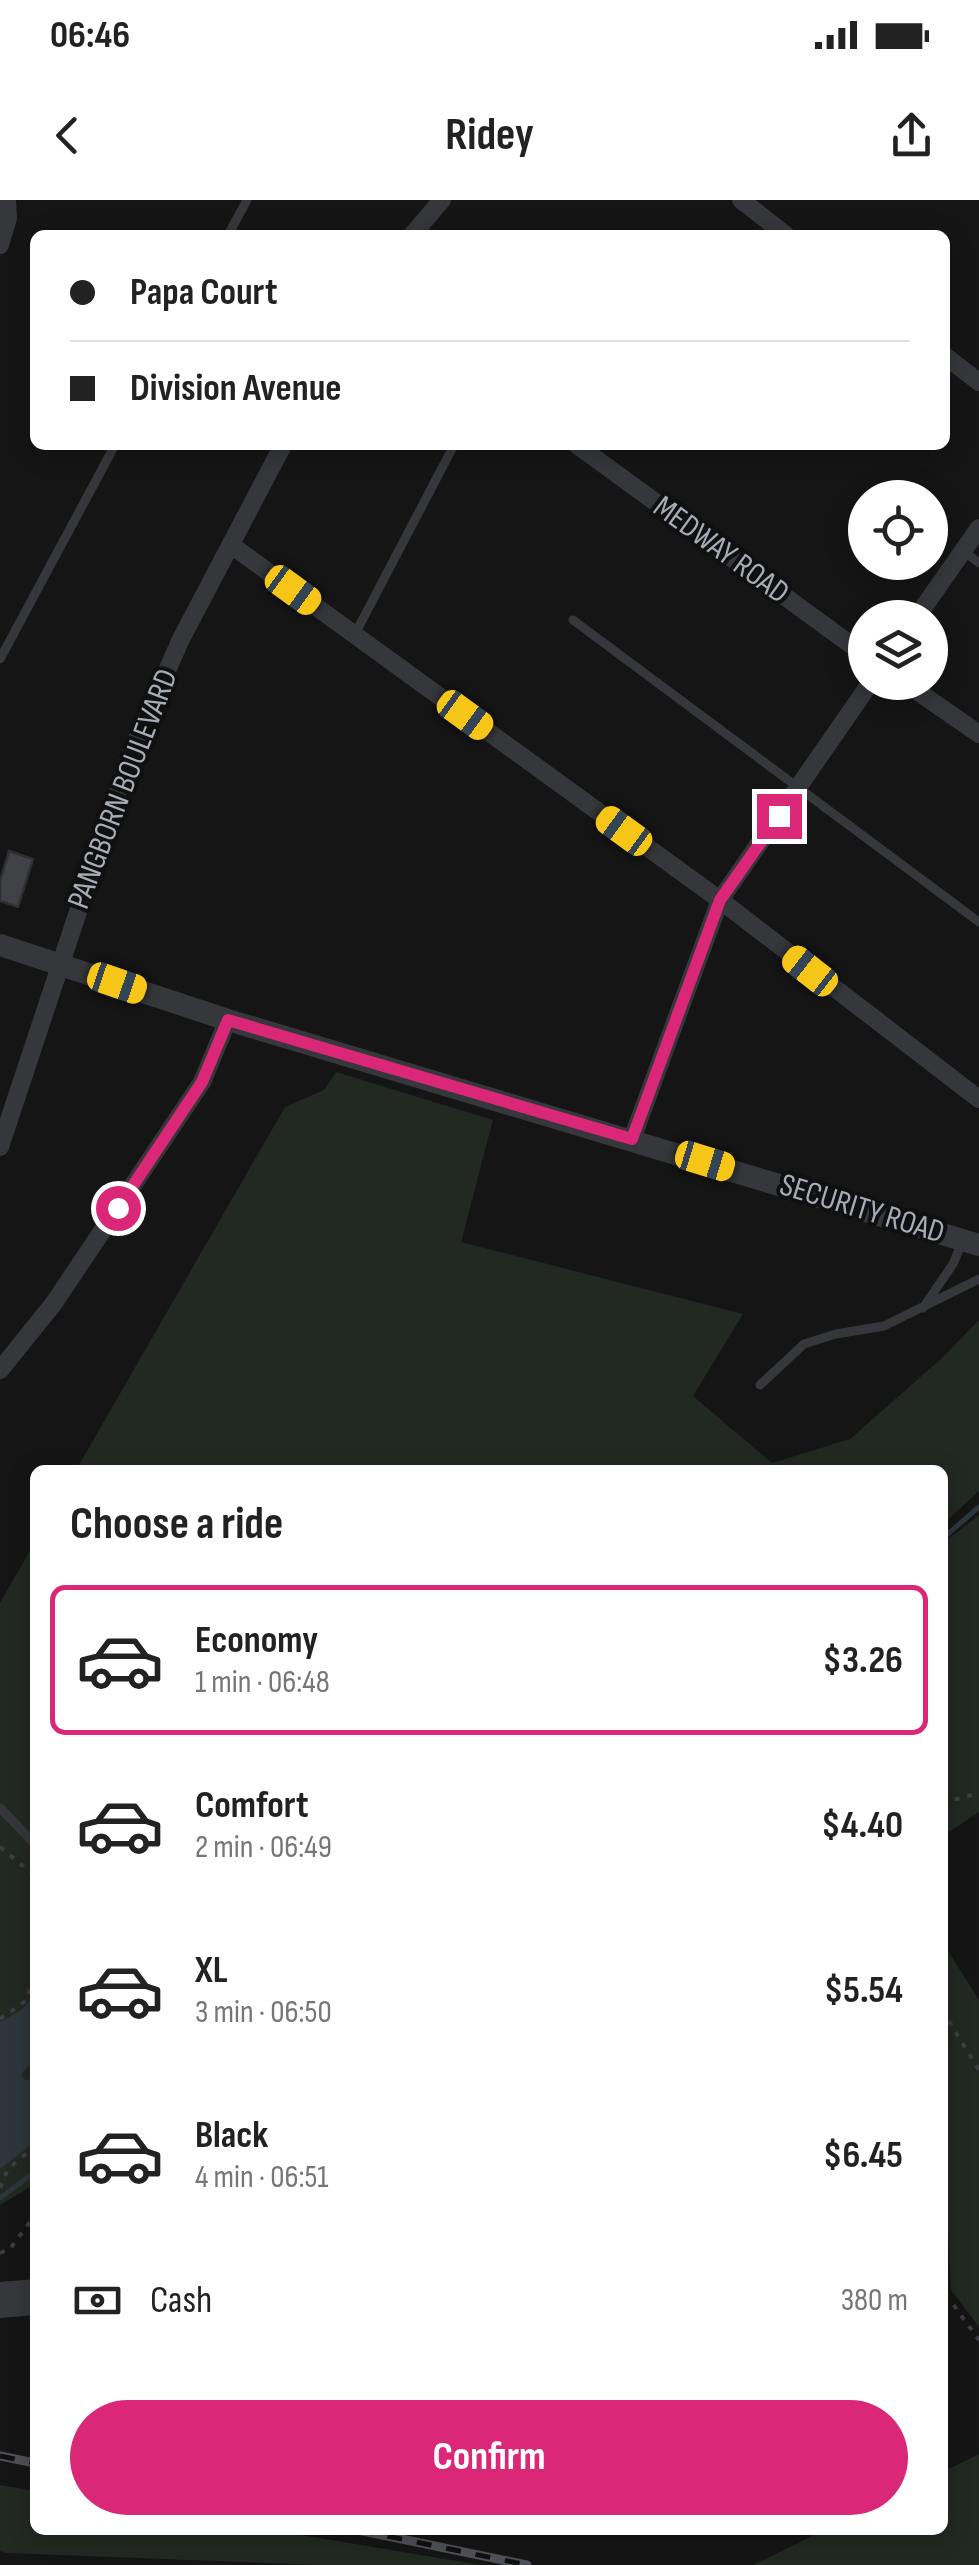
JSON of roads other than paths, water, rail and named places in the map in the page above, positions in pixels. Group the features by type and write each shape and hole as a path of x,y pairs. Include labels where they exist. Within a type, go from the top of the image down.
{"street":[{"path":"0,246 8,218 7,200"},
{"path":"416,230 442,200"},
{"path":"740,200 779,230"},
{"path":"950,360 979,382"},
{"name":"PANGBORN BOULEVARD","path":"0,1147 129,758 180,641 280,450"},
{"name":"MEDWAY ROAD","path":"584,450 848,642"},
{"path":"928,600 979,528"},
{"path":"230,545 720,900 979,1099"},
{"path":"632,1139 720,900 859,700"},
{"path":"930,700 979,734"},
{"name":"SECURITY ROAD","path":"0,945 228,1020 971,1242"},
{"path":"0,1370 54,1303 202,1082 228,1020"},
{"path":"0,2291 30,2288"},
{"path":"0,2309 30,2306"}],"lane":[{"path":"231,230 247,200"},
{"path":"0,659 112,450"},
{"path":"355,634 451,450"},
{"path":"963,550 979,562"},
{"path":"573,620 979,922"},
{"path":"921,1310 971,1242"},
{"path":"760,1384 814,1340 884,1326 979,1279"},
{"path":"0,1808 30,1839"}],"waterway":[{"path":"948,1534 979,1507"},
{"path":"0,2198 30,2176"}],"railway":[{"path":"0,2456 30,2462"},
{"path":"382,2535 527,2565"}]}
